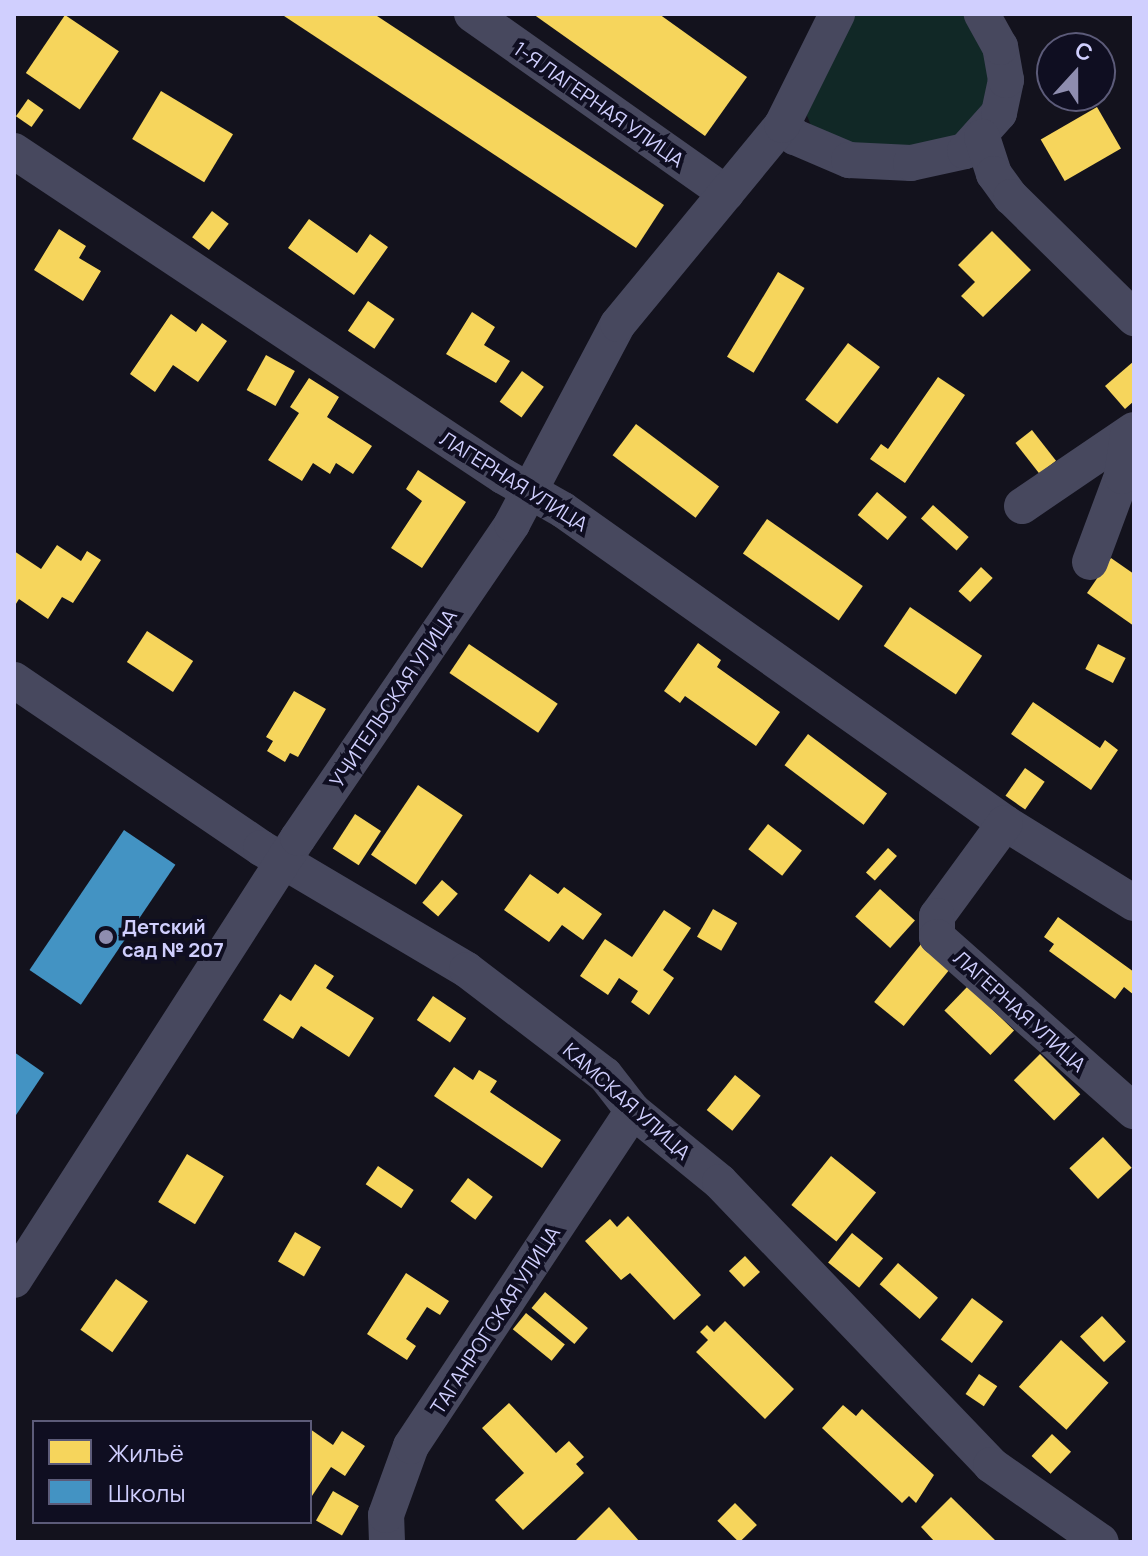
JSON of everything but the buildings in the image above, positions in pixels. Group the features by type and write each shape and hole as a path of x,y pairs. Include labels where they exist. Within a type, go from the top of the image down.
{"street":[{"name":"1-Я ЛАГЕРНАЯ УЛИЦА","path":"472,14 726,193"},
{"name":"УЧИТЕЛЬСКАЯ УЛИЦА","path":"14,1280 284,861 531,491 618,324 782,125 837,14"},
{"path":"782,125 824,151 874,163 937,161 965,151 982,137 999,113 1006,80 1000,47 982,14"},
{"path":"982,137 994,174 1011,197 1134,318"},
{"name":"ЛАГЕРНАЯ УЛИЦА","path":"14,151 531,491 1005,823 1134,903"},
{"path":"1022,506 1131,432"},
{"path":"1090,562 1122,476 1131,432"},
{"name":"КАМСКАЯ УЛИЦА","path":"14,680 284,861 467,970 605,1075 633,1111 720,1182 991,1465 1101,1542"},
{"name":"ЛАГЕРНАЯ УЛИЦА","path":"1005,823 937,916 937,937 1134,1111"},
{"name":"ТАГАНРОГСКАЯ УЛИЦА","path":"387,1542 386,1515 411,1446 633,1111"}],"green space":[{"path":"858,14 965,14 993,53 989,112 952,143 872,151 812,128 803,106 850,18"}],"place":[{"name":"Детский сад № 207","path":"106,937"}]}
